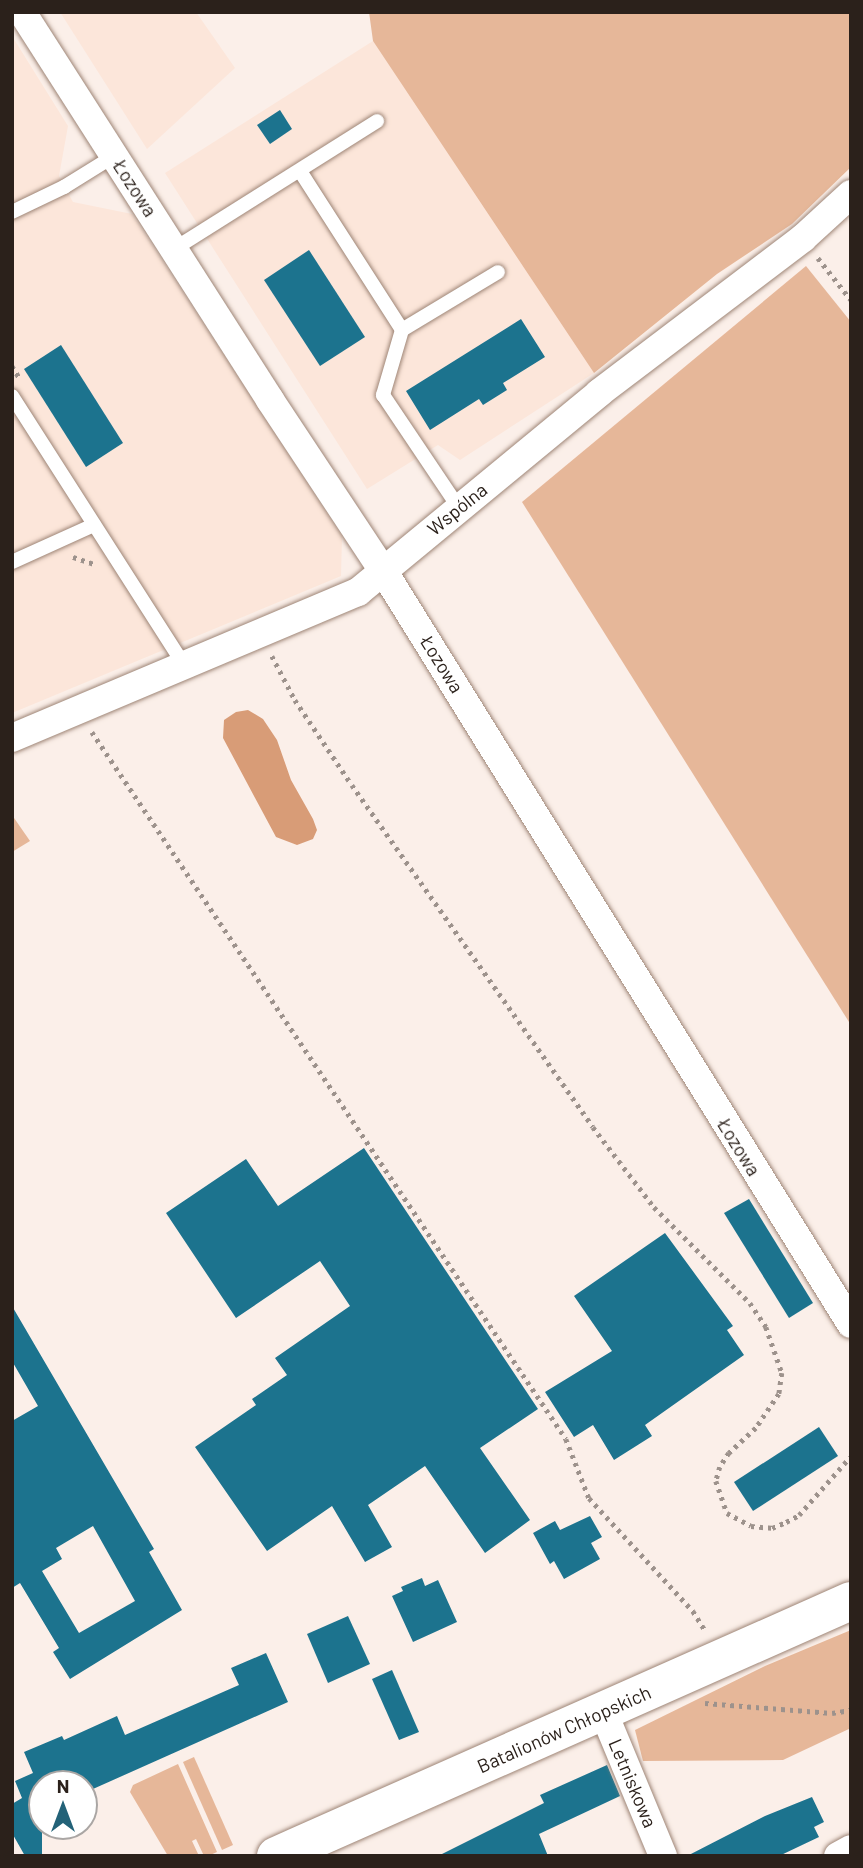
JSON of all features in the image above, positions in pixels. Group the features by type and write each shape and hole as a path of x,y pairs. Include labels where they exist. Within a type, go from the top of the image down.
{"street":[{"name":"Łozowa","path":"22,12 270,400 384,572 851,1324"},
{"name":"Wspólna","path":"12,738 358,592 599,393 803,238 851,194"},
{"name":"Batalionów Chłopskich","path":"276,1856 851,1601"},
{"name":"Letniskowa","path":"603,1711 663,1856"},
{"path":"838,1856 851,1849"}],"lane":[{"path":"174,249 377,121"},
{"path":"12,212 64,187 114,156"},
{"path":"300,171 402,330"},
{"path":"459,509 383,395 402,330 498,272"},
{"path":"12,396 185,667"},
{"path":"12,562 94,525"}],"path":[{"path":"803,238 851,300"},
{"path":"62,558 85,559 99,569"},
{"path":"265,632 273,659 295,700 565,1089 654,1207 750,1303 766,1327 782,1373 779,1394 756,1428 729,1453 720,1467 716,1481 727,1513 751,1526 772,1528 786,1522 799,1515 850,1457"},
{"path":"79,710 104,752 566,1439 589,1498 693,1611 720,1660"},
{"path":"655,1688 678,1700 832,1713 851,1710"}],"shaded area":[{"path":"60,12 196,12 235,68 147,149"},
{"path":"369,12 851,12 851,167 792,224 717,274 594,373 373,41"},
{"path":"12,36 68,126 59,176 73,202 132,214 342,536 341,576 12,713"},
{"path":"373,41 594,373 460,460 438,445 367,489 165,173"},
{"path":"806,266 851,322 849,1022 522,502"},
{"path":"248,710 263,719 277,740 291,780 317,830 313,839 297,845 276,837 223,738 224,720 236,712"},
{"path":"12,815 30,841 12,852"},
{"path":"851,1630 851,1728 783,1760 643,1761 635,1730 765,1666"},
{"path":"194,1757 233,1845 222,1850 183,1762"},
{"path":"178,1764 217,1852 208,1856 204,1856 196,1839 192,1841 199,1856 168,1856 130,1792 133,1785"}],"building":[{"path":"280,110 292,129 270,144 257,125"},
{"path":"309,250 365,337 320,366 264,280"},
{"path":"521,319 545,357 503,383 507,390 483,405 479,399 430,430 406,391"},
{"path":"61,345 123,443 86,467 24,369"},
{"path":"364,1148 538,1409 480,1448 530,1520 485,1553 425,1466 368,1505 392,1547 365,1562 332,1506 267,1551 195,1447 256,1405 252,1399 287,1375 275,1358 350,1306 320,1261 236,1318 166,1213 246,1159 278,1206"},
{"path":"749,1199 813,1303 789,1318 724,1213"},
{"path":"665,1233 733,1326 727,1330 744,1355 645,1425 652,1436 614,1460 593,1425 574,1437 545,1392 612,1351 574,1296"},
{"path":"12,1306 154,1549 149,1552 182,1610 70,1679 53,1652 59,1648 20,1583 12,1588 12,1421 38,1406 12,1361","holes":["93,1526 135,1601 79,1633 42,1571 62,1559 56,1548"]},
{"path":"819,1427 838,1456 753,1511 734,1482"},
{"path":"590,1516 602,1537 591,1543 600,1559 564,1579 554,1561 550,1564 533,1533 555,1521 560,1530"},
{"path":"422,1578 425,1586 438,1580 457,1622 413,1642 392,1596 403,1591 401,1587"},
{"path":"348,1616 370,1664 328,1683 307,1634"},
{"path":"266,1653 288,1702 98,1787 98,1770 32,1770 24,1752 62,1736 64,1740 117,1716 125,1735 239,1685 231,1668"},
{"path":"392,1670 419,1732 399,1740 372,1679"},
{"path":"607,1765 620,1796 539,1834 548,1856 438,1856 544,1803 540,1795"},
{"path":"28,1775 28,1840 42,1840 42,1856 25,1856 12,1833 12,1804 22,1798 15,1781"},
{"path":"812,1797 824,1822 814,1827 819,1837 779,1856 687,1856 765,1816"}]}
